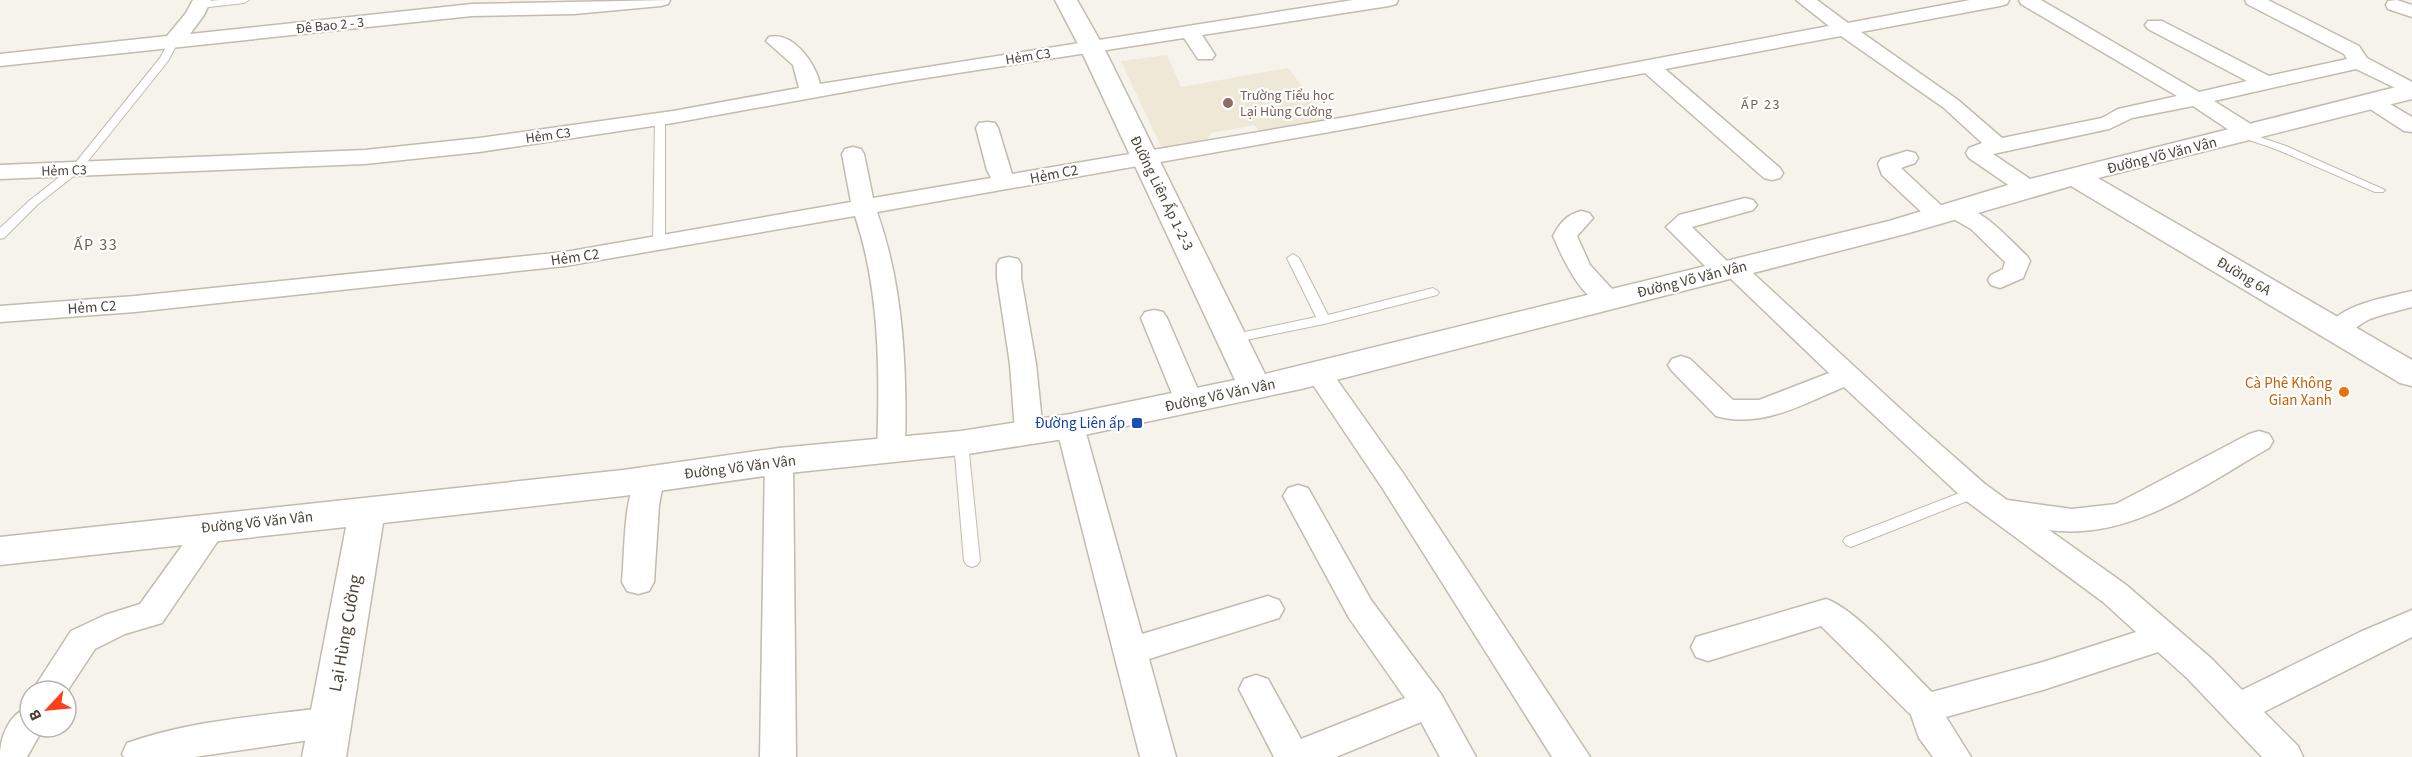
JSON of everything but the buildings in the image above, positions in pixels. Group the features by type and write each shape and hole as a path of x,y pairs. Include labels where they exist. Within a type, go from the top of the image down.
{"street":[{"name":"Đê Bao 2 - 3","path":"0,60 173,42 473,5 661,0"},
{"name":"Đường Liên Ấp 1-2-3","path":"1066,0 1091,46 1255,388"},
{"name":"Hẻm C3","path":"0,172 271,159 365,157 479,145 660,119 1091,46 1389,0"},
{"path":"1805,0 1951,104 1997,145"},
{"name":"Hẻm C2","path":"0,315 135,304 565,260 1006,184 1144,156 1352,122 2000,0"},
{"path":"2028,0 2196,99 2246,134"},
{"path":"2254,0 2352,50 2359,62 2412,91"},
{"path":"173,42 195,15 201,2"},
{"path":"2155,25 2264,82"},
{"path":"1190,32 1205,55"},
{"path":"776,41 803,62 809,78 810,92"},
{"path":"2028,188 1977,153 1997,145 2109,123 2125,113 2359,62"},
{"path":"1649,66 1772,173"},
{"name":"Đường Võ Văn Vân","path":"0,551 649,479 779,461 961,443 1070,426 1318,373 1730,270 1948,213 2028,188 2412,91"},
{"path":"2372,101 2412,126"},
{"path":"987,128 998,170 1006,184"},
{"path":"853,154 864,209 875,240 883,285 893,384 891,451"},
{"path":"1907,158 1889,164 1890,170 1948,213 1979,224 2018,261 2014,273 2000,280"},
{"name":"Đường 6A","path":"2076,177 2412,375"},
{"path":"1745,206 1687,220 1678,227 1730,270 1975,492 2114,593 2238,708 2285,757"},
{"path":"1581,218 1571,225 1565,236 1579,268 1609,300"},
{"path":"1009,264 1009,278 1023,364 1029,432"},
{"path":"2337,330 2360,314 2412,299"},
{"path":"1154,318 1189,402"},
{"path":"1681,366 1726,409 1762,410 1847,376"},
{"path":"1318,373 1394,481 1572,757"},
{"path":"1070,426 1158,757"},
{"path":"2000,510 2065,522 2118,516 2136,509 2259,441"},
{"path":"778,757 779,461"},
{"path":"638,582 644,505 649,479"},
{"path":"1298,496 1360,609 1429,704 1458,757"},
{"name":"Lại Hùng Cường","path":"327,739 367,510"},
{"path":"57,679 82,640 116,624 152,614 213,526"},
{"path":"1130,651 1268,609"},
{"path":"1707,647 1826,612 1926,708 1931,727 1953,757"},
{"path":"2238,708 2412,623"},
{"path":"1926,708 2043,676 2163,637"},
{"path":"1256,689 1294,757 1429,704"},
{"path":"8,757 19,739"},
{"path":"140,754 201,740 327,739"}],"lane":[{"path":"201,2 244,0"},
{"path":"0,235 33,203 76,169 164,59 173,42"},
{"path":"659,244 660,119"},
{"path":"2246,134 2379,190"},
{"path":"1293,258 1324,320"},
{"path":"1231,339 1324,320 1433,292"},
{"path":"961,443 972,561"},
{"path":"1851,542 1975,492"}],"shaded area":[{"name":"Trường Tiểu học Lại Hùng Cường","path":"1167,55 1181,87 1288,68 1328,119 1260,131 1254,125 1211,133 1207,140 1161,147 1121,61"}],"place":[{"name":"Trường Tiểu học Lại Hùng Cường","path":"1228,103"},
{"name":"Cà Phê Không Gian Xanh","path":"2344,392"},
{"name":"Đường Liên ấp","path":"1137,423"}],"district":[{"name":"ẤP 23","path":"1761,104"},
{"name":"ẤP 33","path":"96,244"}]}
